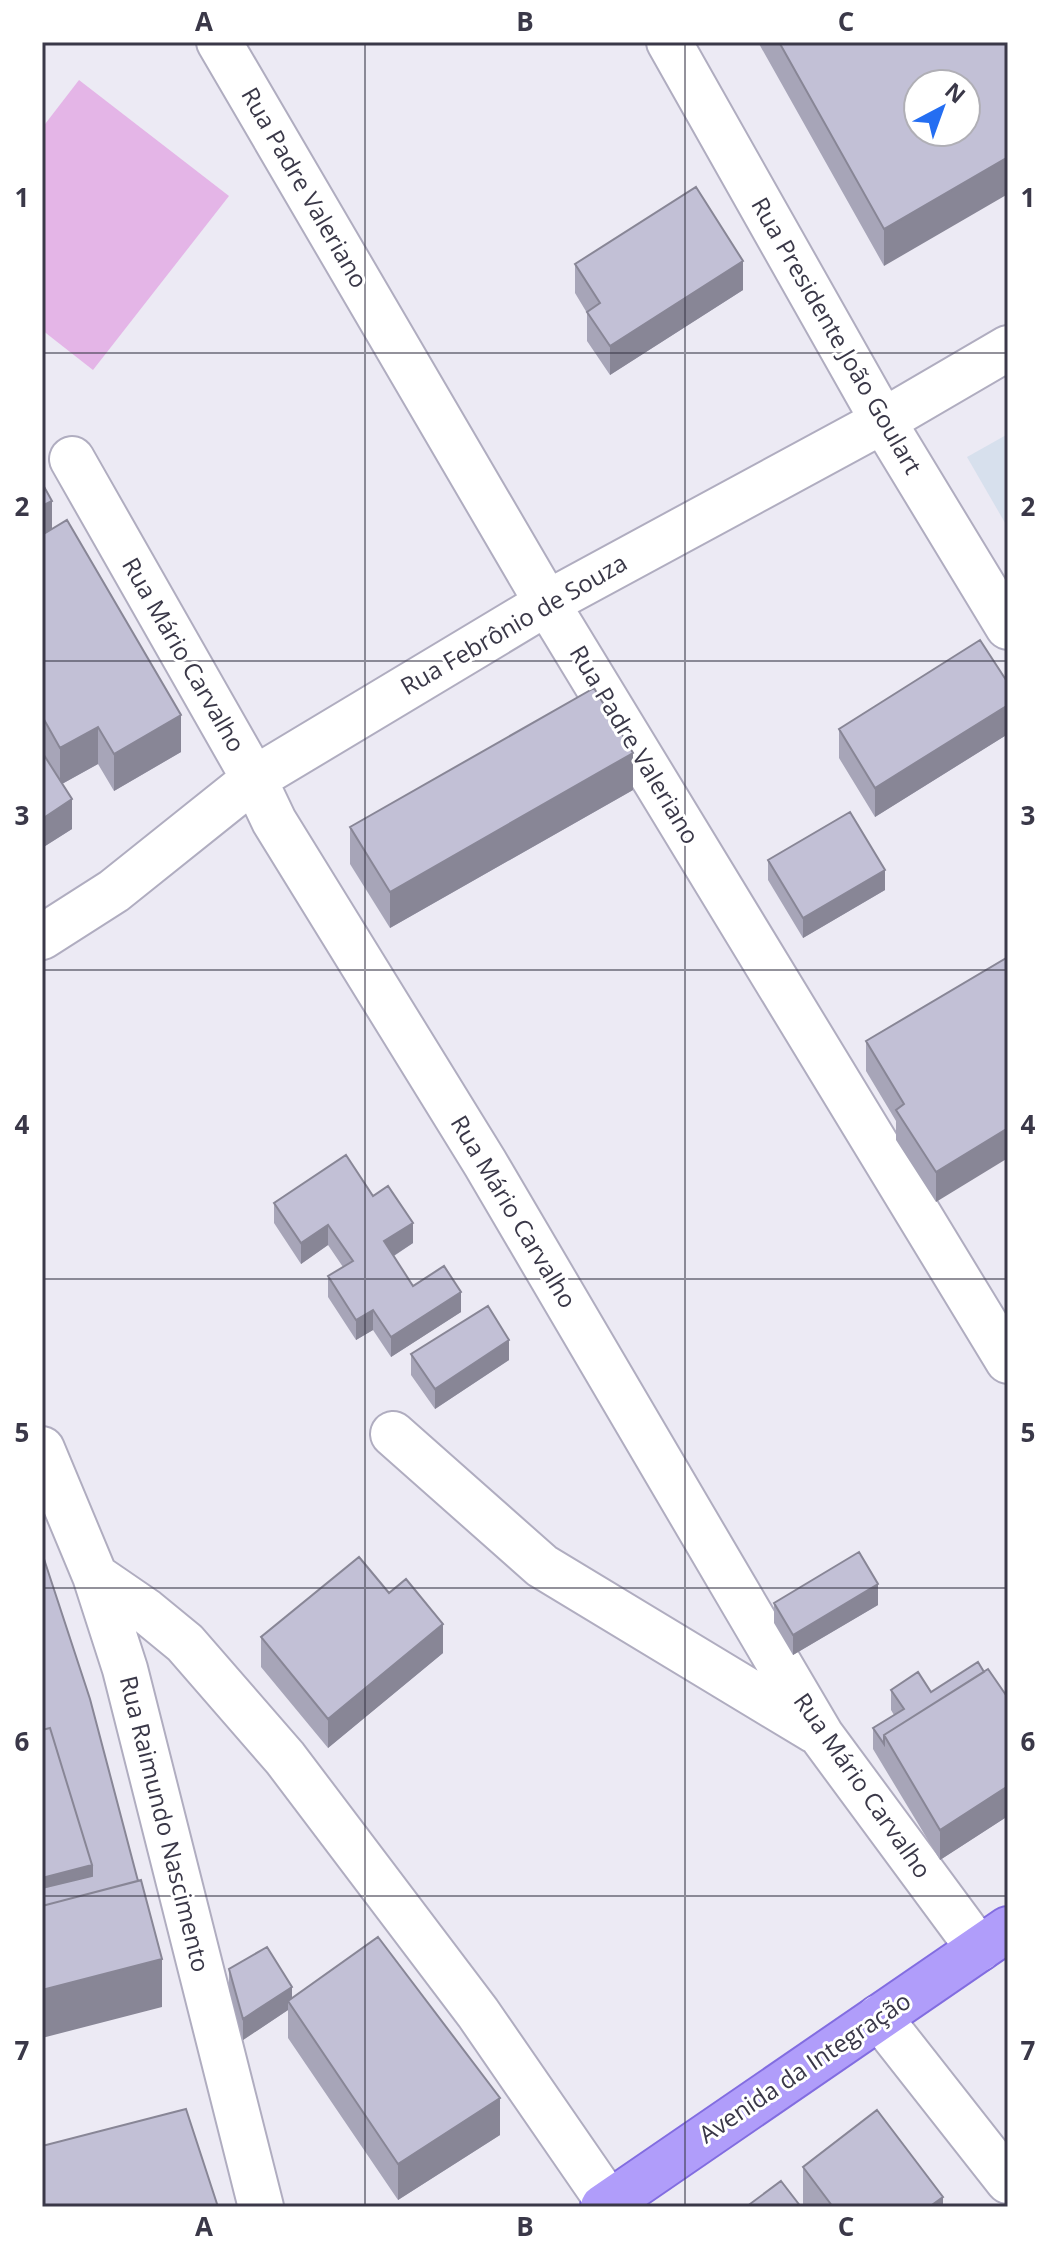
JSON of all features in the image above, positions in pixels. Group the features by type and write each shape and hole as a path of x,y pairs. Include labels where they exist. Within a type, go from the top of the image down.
{"main road":[{"name":"Avenida da Integração","path":"606,2205 994,1939"}],"street":[{"name":"Rua Padre Valeriano","path":"219,42 547,603 1008,1361"},
{"name":"Rua Presidente João Goulart","path":"669,42 883,421 1008,627"},
{"name":"Rua Febrônio de Souza","path":"42,937 114,891 254,779 547,603 883,421 1008,348"},
{"name":"Rua Mário Carvalho","path":"72,459 254,779 274,821 485,1163 821,1735 994,1939"},
{"path":"393,1434 542,1566 821,1735"},
{"name":"Rua Raimundo Nascimento","path":"42,1449 95,1576 125,1669 261,2207"},
{"path":"95,1576 185,1643 285,1758 478,2013 606,2205"},
{"path":"879,2017 1008,2181"}],"shaded area":[{"path":"79,80 229,196 93,370 42,330 42,128"},
{"path":"1008,434 1008,528 967,457"}],"building":[{"path":"779,42 1008,42 1008,157 884,229"},
{"path":"696,187 743,261 610,346 587,312 600,303 575,264"},
{"path":"42,483 52,501 42,506"},
{"path":"67,520 181,715 114,754 98,727 60,748 42,716 42,535"},
{"path":"980,640 1008,683 1008,705 875,788 839,729"},
{"path":"594,688 633,753 390,892 350,827"},
{"path":"42,752 72,799 42,819"},
{"path":"850,812 885,870 803,918 768,860"},
{"path":"1008,957 1008,1128 936,1172 896,1110 904,1104 866,1041"},
{"path":"346,1155 373,1196 388,1186 413,1223 384,1241 413,1286 444,1266 461,1292 391,1337 373,1310 356,1320 328,1276 353,1261 328,1225 301,1243 274,1203"},
{"path":"488,1306 509,1340 435,1389 411,1354"},
{"path":"859,1552 878,1584 793,1635 774,1603"},
{"path":"43,1556 90,1699 138,1881 42,1906 42,1888 92,1876 92,1865 50,1728 42,1730"},
{"path":"359,1557 389,1593 406,1579 443,1624 328,1719 261,1637"},
{"path":"978,1662 984,1672 884,1735 884,1744 873,1728 904,1709 891,1690 918,1672 931,1692"},
{"path":"988,1669 1008,1698 1008,1786 940,1830 884,1735"},
{"path":"50,1728 92,1865 42,1878 42,1730"},
{"path":"141,1880 162,1959 42,1990 42,1906"},
{"path":"378,1937 500,2098 398,2164 288,2001"},
{"path":"267,1947 292,1987 243,2019 229,1969"},
{"path":"186,2109 218,2207 42,2207 42,2146"},
{"path":"877,2110 943,2197 929,2207 833,2207 803,2167"},
{"path":"781,2181 801,2207 746,2207"}]}
